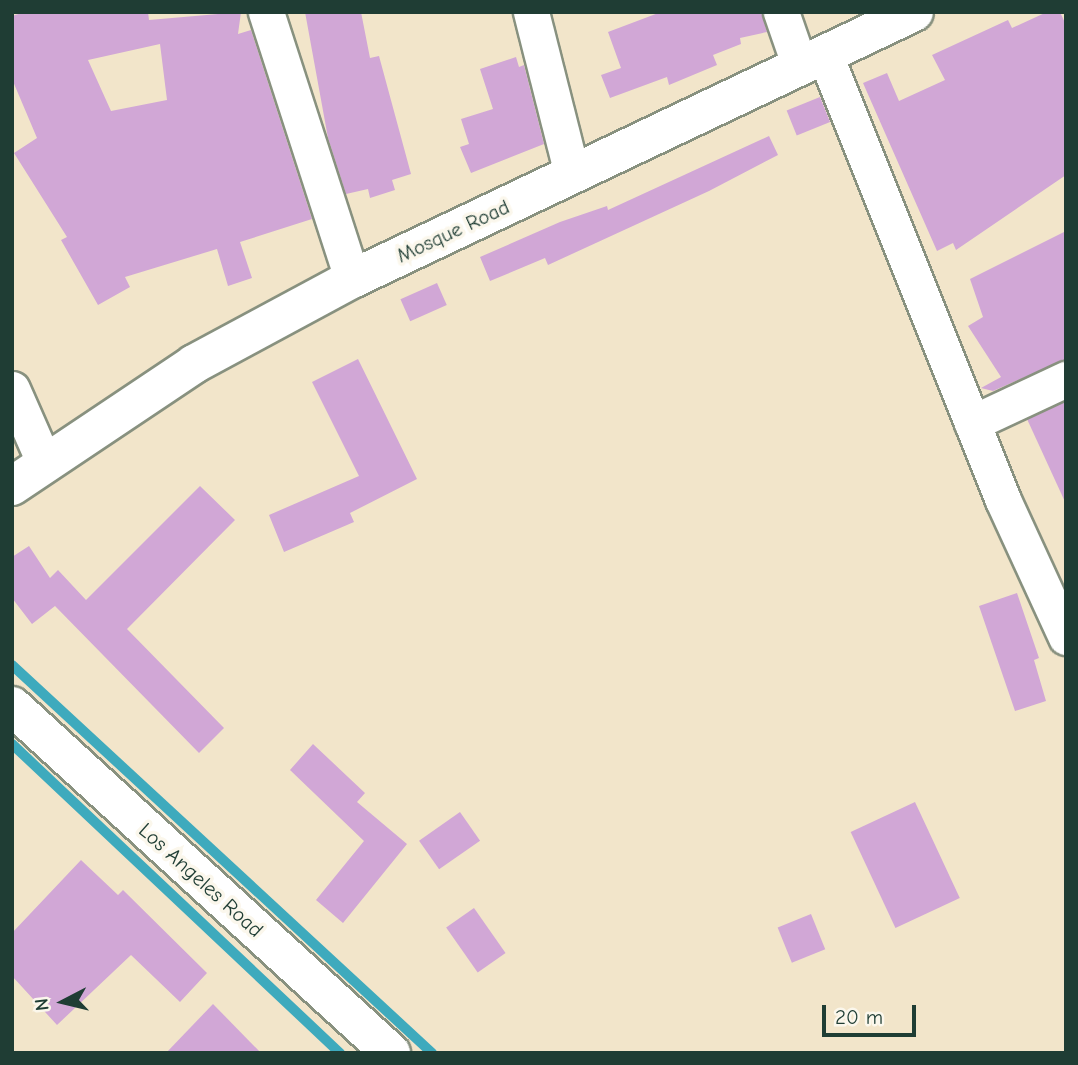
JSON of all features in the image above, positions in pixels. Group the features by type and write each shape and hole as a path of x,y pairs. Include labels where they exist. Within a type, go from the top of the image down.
{"street":[{"path":"266,12 352,279"},
{"path":"531,12 572,174"},
{"path":"781,12 813,61 1066,637"},
{"name":"Mosque Road","path":"12,486 194,364 352,279 914,12"},
{"path":"972,424 1066,379"},
{"path":"12,389 45,464"},
{"name":"Los Angeles Road","path":"12,706 391,1053"}],"building":[{"path":"25,12 148,12 149,20 241,12 238,34 251,30 312,219 240,242 252,278 228,286 217,249 125,277 130,287 98,305 61,240 67,237 14,153 37,138 12,79 12,16","holes":["160,44 167,100 111,111 88,60"]},
{"path":"305,12 361,12 370,58 379,56 411,174 392,180 395,190 370,198 368,189 346,194 328,138"},
{"path":"661,12 761,12 767,32 740,38 741,44 713,55 717,65 669,85 667,77 610,98 601,75 621,68 608,32"},
{"path":"1047,12 1060,12 1066,25 1066,175 956,250 953,243 937,251 863,83 887,73 899,101 945,80 932,55 1008,20 1012,28"},
{"path":"516,57 519,67 524,65 544,144 471,173 460,147 469,144 461,119 493,109 480,69"},
{"path":"820,97 830,122 797,136 787,110"},
{"path":"769,136 778,155 709,191 548,265 545,258 490,281 480,257 560,222 607,206 608,210"},
{"path":"1066,231 1066,359 993,391 981,388 1001,377 968,326 983,317 970,279"},
{"path":"437,283 447,305 410,321 400,299"},
{"path":"358,359 417,479 350,513 354,522 284,552 269,515 359,476 312,382"},
{"path":"1066,401 1066,504 1027,419"},
{"path":"200,486 235,520 127,629 224,728 199,753 55,606 32,624 12,598 12,557 29,546 50,578 58,570 86,600"},
{"path":"1017,593 1039,658 1034,660 1046,701 1015,711 979,606"},
{"path":"313,744 365,793 357,802 407,844 343,923 316,900 364,841 290,770"},
{"path":"915,802 960,898 895,928 851,832"},
{"path":"460,812 480,841 439,869 419,841"},
{"path":"81,860 118,895 123,890 207,973 180,1002 131,955 57,1025 12,976 12,933"},
{"path":"474,908 506,953 478,973 446,928"},
{"path":"811,914 825,949 792,963 778,927"},
{"path":"213,1004 261,1053 166,1053"}],"waterway":[{"path":"12,665 432,1053"},
{"path":"12,744 340,1053"}]}
